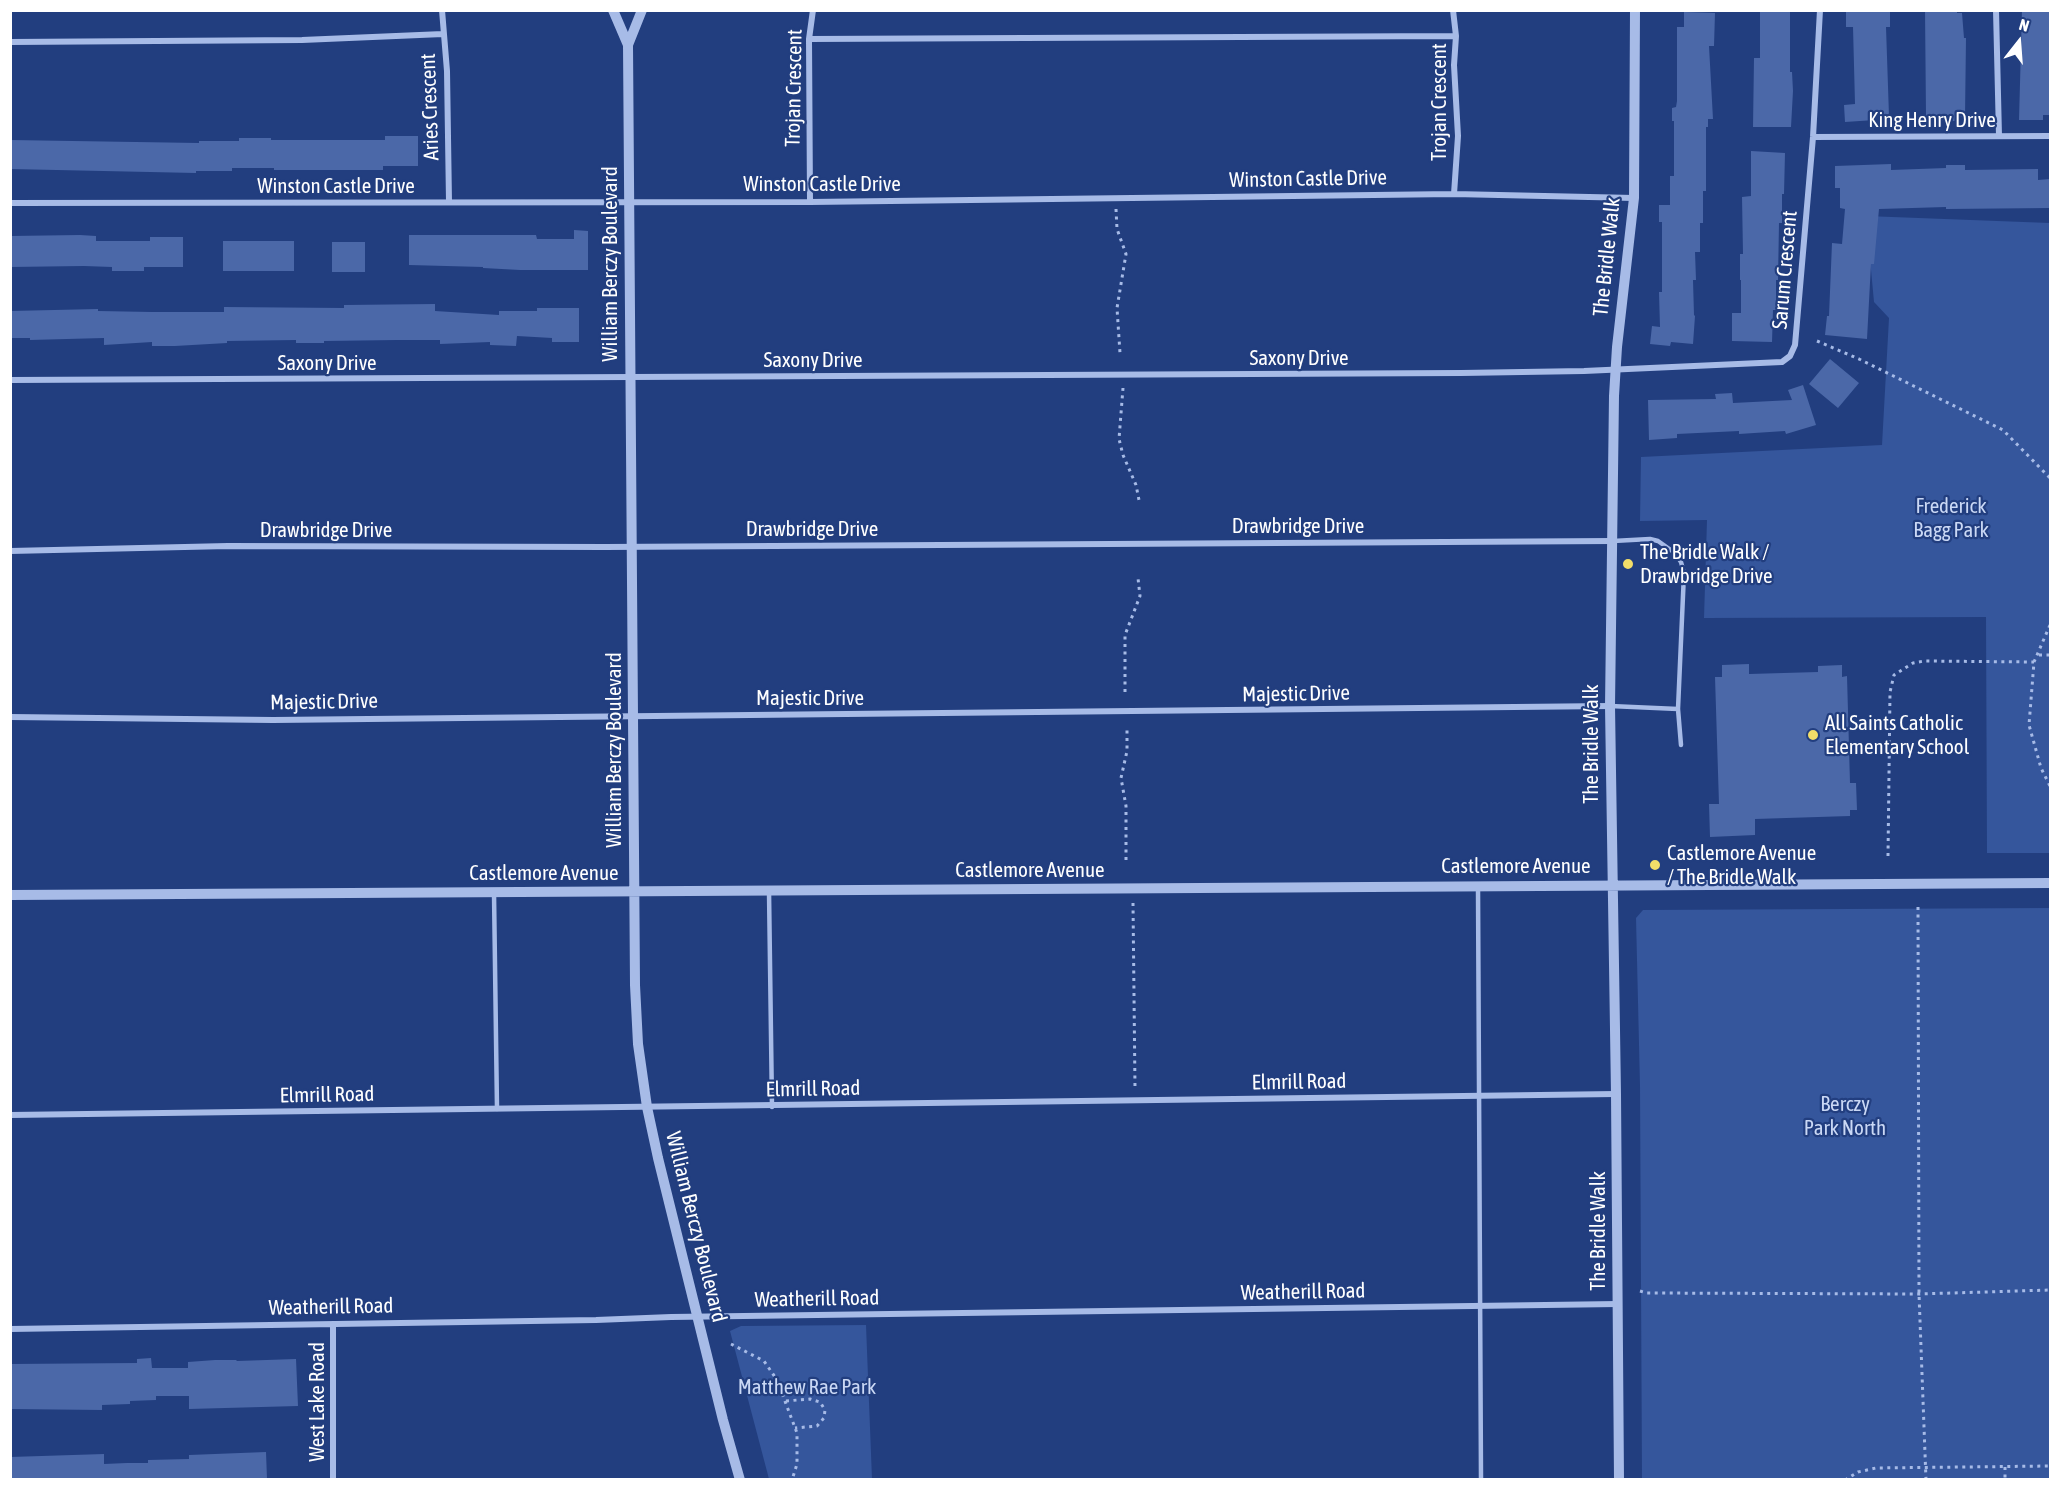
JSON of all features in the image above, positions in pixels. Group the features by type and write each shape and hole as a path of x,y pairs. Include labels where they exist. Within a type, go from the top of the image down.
{"street":[{"name":"Aries Crescent","path":"442,10 447,71 449,202"},
{"name":"William Berczy Boulevard","path":"613,10 628,45 637,1024 647,1107 658,1158 740,1479"},
{"name":"William Berczy Boulevard","path":"628,45 642,10"},
{"name":"Trojan Crescent","path":"810,202 809,39 813,10"},
{"name":"Trojan Crescent","path":"1453,10 1456,36 1454,65 1458,136 1454,194"},
{"name":"The Bridle Walk","path":"1619,1479 1610,706 1616,370 1634,198 1635,10"},
{"name":"Sarum Crescent","path":"1616,370 1772,363 1782,362 1790,356 1795,345 1813,137 1820,10"},
{"path":"1996,10 1998,136"},
{"path":"10,42 302,40 443,34"},
{"path":"809,39 1456,36"},
{"name":"King Henry Drive","path":"1813,137 2050,136"},
{"name":"Winston Castle Drive","path":"10,203 810,202 1454,194 1634,198"},
{"name":"Saxony Drive","path":"10,380 1450,374 1616,370"},
{"name":"Drawbridge Drive","path":"10,551 228,546 631,547 1613,541"},
{"name":"Majestic Drive","path":"10,717 273,720 1610,706"},
{"name":"Castlemore Avenue","path":"10,895 2050,883"},
{"name":"Elmrill Road","path":"10,1115 772,1107 1616,1094"},
{"name":"Weatherill Road","path":"10,1329 1618,1304"},
{"name":"West Lake Road","path":"333,1324 333,1479"}],"lane":[{"path":"1613,541 1641,538 1658,541 1675,553 1681,562 1684,573 1678,709 1681,745"},
{"path":"1610,706 1678,709"},
{"path":"1478,886 1481,1479"},
{"path":"769,891 772,1107"},
{"path":"494,892 497,1109"}],"path":[{"path":"1115,199 1117,229 1126,254 1117,308 1120,353"},
{"path":"1817,341 1859,359 2003,430 2050,478"},
{"path":"1123,388 1119,439 1123,454 1132,471 1139,500"},
{"path":"1125,692 1125,635 1140,596 1138,578"},
{"path":"2050,625 2034,662 2029,726 2041,768 2050,786"},
{"path":"2038,655 2050,655"},
{"path":"1888,856 1890,692 1894,675 1912,663 1924,661 2034,662"},
{"path":"1126,860 1126,806 1121,778 1127,751 1127,726"},
{"path":"1133,903 1135,1088"},
{"path":"1918,907 1920,1294 1926,1479"},
{"path":"1640,1291 1647,1293 1920,1294 2050,1290"},
{"path":"731,1344 764,1361 777,1380 797,1433 797,1464 792,1479"},
{"path":"785,1401 810,1399 820,1402 825,1410 824,1418 817,1426 795,1428"},
{"path":"1845,1479 1876,1468 2050,1466"},
{"path":"2005,1467 2005,1479"}],"green space":[{"name":"Frederick Bagg Park","path":"1866,216 2050,223 2050,853 1987,853 1986,617 1704,618 1707,520 1640,521 1641,457 1882,445 1889,318 1874,302"},
{"name":"Berczy Park North","path":"2050,908 2050,1479 1642,1479 1640,1086 1636,918 1643,910"},
{"name":"Matthew Rae Park","path":"866,1325 872,1479 769,1479 730,1331 741,1326"}],"building":[{"path":"1760,10 1790,10 1790,72 1792,72 1793,91 1791,127 1753,127 1754,58 1760,58"},
{"path":"1846,10 1890,10 1890,27 1886,27 1889,116 1875,117 1875,120 1845,122 1844,105 1855,104 1853,27 1846,27"},
{"path":"1925,10 1957,10 1957,13 1962,13 1964,38 1966,38 1965,117 1957,117 1957,121 1934,121 1934,116 1926,116"},
{"path":"2022,10 2050,10 2050,115 2043,115 2043,120 2019,120"},
{"path":"1684,12 1715,13 1714,46 1709,46 1713,119 1708,119 1708,127 1706,127 1706,191 1703,191 1700,252 1695,252 1696,280 1693,280 1695,316 1693,344 1671,342 1670,346 1650,344 1652,326 1660,327 1662,222 1659,222 1659,205 1670,205 1670,176 1674,176 1672,108 1676,107 1677,101 1677,27 1684,27"},
{"path":"385,136 418,136 418,166 383,166 383,170 232,168 232,171 196,171 196,173 10,169 10,140 199,143 199,141 239,141 239,138 385,140"},
{"path":"1751,151 1785,153 1784,194 1782,194 1782,223 1779,223 1778,280 1776,280 1776,310 1773,310 1772,342 1732,341 1732,313 1741,313 1742,197 1751,196"},
{"path":"1891,164 1891,170 1946,168 1946,165 1965,165 1965,170 2038,169 2038,180 2050,179 2050,208 1879,209 1874,264 1871,264 1867,339 1825,335 1827,316 1829,316 1832,243 1842,244 1845,209 1840,208 1840,188 1835,188 1835,166"},
{"path":"574,230 588,231 588,270 520,270 409,265 409,235 536,235 537,239 574,239"},
{"path":"10,236 96,236 96,241 150,241 150,237 183,237 183,267 144,267 144,271 112,271 112,267 10,267"},
{"path":"223,241 294,241 294,271 223,271"},
{"path":"332,242 365,242 365,272 332,272"},
{"path":"435,304 435,311 499,315 499,311 579,308 579,342 552,342 552,338 517,336 516,346 490,345 490,342 440,344 440,340 296,343 296,340 227,341 227,343 152,346 152,342 104,345 104,338 30,340 30,338 10,338 10,311 98,309 98,311 224,312 224,307 344,308 344,305"},
{"path":"1830,359 1859,383 1838,408 1809,384"},
{"path":"1803,385 1816,425 1786,434 1785,431 1739,434 1739,431 1677,434 1677,438 1649,440 1648,400 1716,399 1715,394 1732,393 1733,403 1792,400 1788,390"},
{"path":"1749,664 1749,674 1818,672 1818,666 1842,665 1842,677 1847,676 1850,783 1856,783 1857,810 1850,810 1850,816 1755,819 1755,835 1710,837 1709,804 1719,804 1715,677 1722,677 1722,665"},
{"path":"151,1358 152,1368 188,1368 188,1362 215,1360 296,1359 298,1406 189,1409 189,1396 156,1396 156,1400 102,1405 102,1410 10,1409 10,1364 137,1363 137,1359"},
{"path":"266,1452 267,1479 10,1479 10,1457 104,1454 104,1464 189,1459 189,1455"}],"place":[{"name":"The Bridle Walk / Drawbridge Drive","path":"1628,564"},
{"name":"All Saints Catholic Elementary School","path":"1813,735"},
{"name":"Castlemore Avenue / The Bridle Walk","path":"1655,865"}]}
